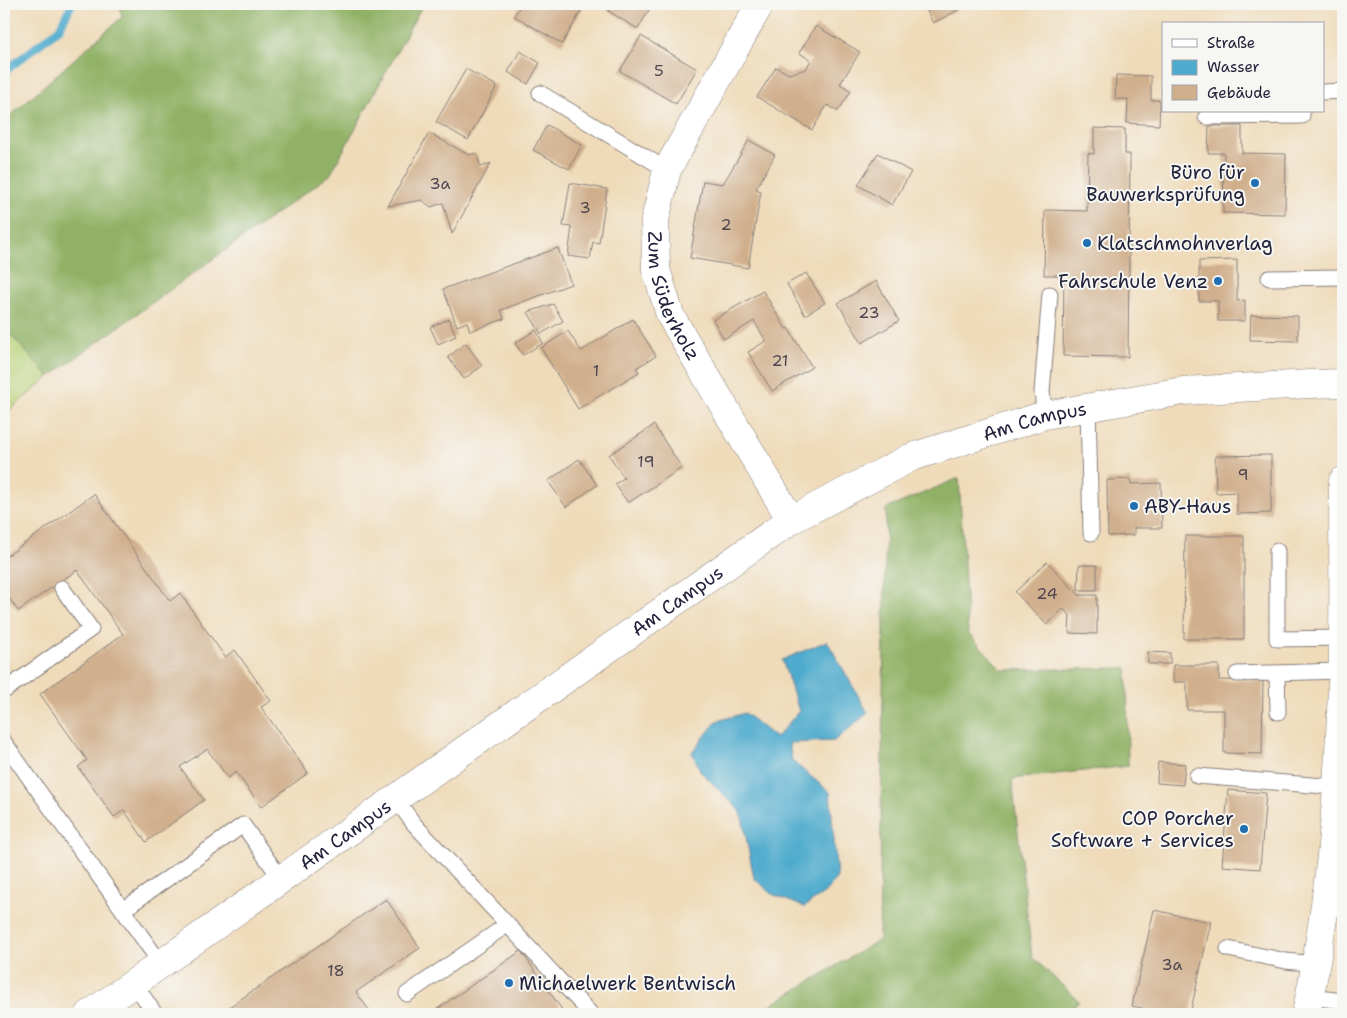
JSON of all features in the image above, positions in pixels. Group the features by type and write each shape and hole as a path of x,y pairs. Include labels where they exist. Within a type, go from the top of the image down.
{"street":[{"name":"Zum Süderholz","path":"757,6 667,170 655,220 656,269 670,315 791,520"},
{"name":"Am Campus","path":"90,1014 791,520 912,457 1045,415 1088,407 1183,391 1343,384"},
{"path":"1308,1006 1330,866 1341,750 1343,481"}],"lane":[{"path":"1324,92 1343,91"},
{"path":"540,93 667,170"},
{"path":"1206,117 1302,116 1302,112"},
{"path":"1269,278 1343,276"},
{"path":"1045,415 1042,392 1050,294"},
{"path":"1088,407 1091,533"},
{"path":"1277,552 1277,639 1342,638"},
{"path":"4,691 92,629 62,588"},
{"path":"1237,674 1342,671"},
{"path":"1277,673 1278,712"},
{"path":"4,742 161,964"},
{"path":"1197,776 1337,787"},
{"path":"395,798 414,824 591,1014"},
{"path":"123,910 244,825 282,879"},
{"path":"407,994 508,924"},
{"path":"1228,949 1286,961 1316,964"},
{"path":"134,983 155,1014"},
{"path":"1308,1006 1343,1001"}],"green space":[{"path":"119,4 423,4 330,175 49,377 4,327 4,121 122,17"},
{"path":"4,327 49,377 4,415"},
{"path":"959,478 968,633 1002,670 1127,668 1128,766 1012,779 1032,957 1079,1001 1065,1014 756,1014 879,940 886,509"}],"water":[{"path":"827,641 868,713 834,741 789,743 792,761 830,792 837,877 825,893 804,907 772,894 754,878 741,812 701,772 692,752 717,721 745,713 776,738 799,711 782,660"}],"building":[{"path":"521,4 585,4 562,44 514,16"},
{"path":"612,4 638,4 649,10 638,29 608,11"},
{"path":"933,4 955,4 958,10 933,23 925,7"},
{"path":"816,26 860,52 840,84 851,91 838,111 827,105 812,130 757,97 776,67 789,74 806,69 811,60 799,53"},
{"path":"641,36 697,69 676,104 620,71"},
{"path":"520,51 540,63 528,84 508,72"},
{"path":"466,69 497,86 468,140 436,122"},
{"path":"1116,75 1151,76 1151,100 1160,100 1159,125 1127,123 1128,99 1115,99"},
{"path":"547,125 582,145 569,169 533,150"},
{"name":"Büro für Bauwerksprüfung","path":"1209,126 1242,126 1242,153 1286,154 1285,214 1223,213 1224,153 1208,153"},
{"name":"Klatschmohnverlag","path":"1094,128 1125,129 1125,154 1130,154 1128,357 1063,356 1064,275 1044,275 1045,210 1087,211 1088,153 1094,154"},
{"path":"429,133 469,155 476,153 481,167 491,163 452,234 443,203 431,207 422,200 388,206"},
{"path":"749,140 775,155 756,189 761,191 748,268 690,258 703,181 723,184"},
{"path":"878,153 911,172 892,205 858,185"},
{"path":"570,183 607,189 599,243 593,242 590,259 568,256 572,227 563,226"},
{"path":"558,248 571,284 501,310 504,319 470,331 467,322 457,326 443,289"},
{"name":"Fahrschule Venz","path":"1237,260 1237,301 1245,300 1245,321 1218,321 1218,301 1199,301 1199,261"},
{"path":"806,273 825,303 805,315 787,284"},
{"path":"876,281 899,321 862,343 838,303"},
{"path":"763,291 812,367 772,391 748,352 766,341 754,321 724,339 713,320"},
{"path":"553,304 563,321 541,334 528,312"},
{"path":"1251,315 1298,316 1298,341 1250,340"},
{"path":"449,319 456,336 438,344 430,327"},
{"path":"633,319 656,356 636,368 639,372 578,409 541,348 568,331 581,351"},
{"path":"536,330 543,343 523,355 515,343"},
{"path":"466,343 482,366 464,379 448,357"},
{"path":"654,425 682,468 628,503 615,484 624,478 609,455"},
{"path":"1271,455 1271,513 1237,514 1237,492 1216,493 1215,456"},
{"path":"579,459 597,485 566,507 548,481"},
{"name":"ABY-Haus","path":"1130,479 1131,484 1161,483 1162,528 1134,528 1134,535 1108,536 1107,480"},
{"path":"94,494 170,601 180,593 225,657 235,650 271,701 261,707 308,773 261,807 236,772 228,778 207,749 180,767 204,800 146,842 124,810 114,817 78,767 87,760 40,694 123,634 77,570 18,611 4,591 4,558"},
{"path":"1185,536 1244,536 1244,639 1184,639"},
{"path":"1047,562 1079,595 1097,595 1097,634 1069,633 1070,615 1063,609 1047,625 1015,592"},
{"path":"1079,565 1097,565 1097,590 1078,590"},
{"path":"1148,652 1170,653 1170,664 1148,664"},
{"path":"1173,665 1219,665 1219,680 1263,681 1262,754 1224,753 1224,710 1187,710 1187,682 1173,682"},
{"path":"1158,762 1185,764 1183,785 1157,783"},
{"name":"COP Porcher Software + Services","path":"1228,790 1266,793 1260,869 1222,866"},
{"path":"386,899 420,948 356,992 372,1014 219,1014"},
{"path":"1154,910 1211,922 1190,1014 1170,1014 1132,1006"},
{"name":"Michaelwerk Bentwisch","path":"521,951 565,1014 430,1014"}],"waterway":[{"path":"4,72 59,29 72,4"}],"place":[{"name":"Büro für Bauwerksprüfung","path":"1255,183"},
{"name":"Klatschmohnverlag","path":"1087,243"},
{"name":"Fahrschule Venz","path":"1218,281"},
{"name":"ABY-Haus","path":"1134,506"},
{"name":"COP Porcher Software + Services","path":"1244,829"},
{"name":"Michaelwerk Bentwisch","path":"509,983"}]}
